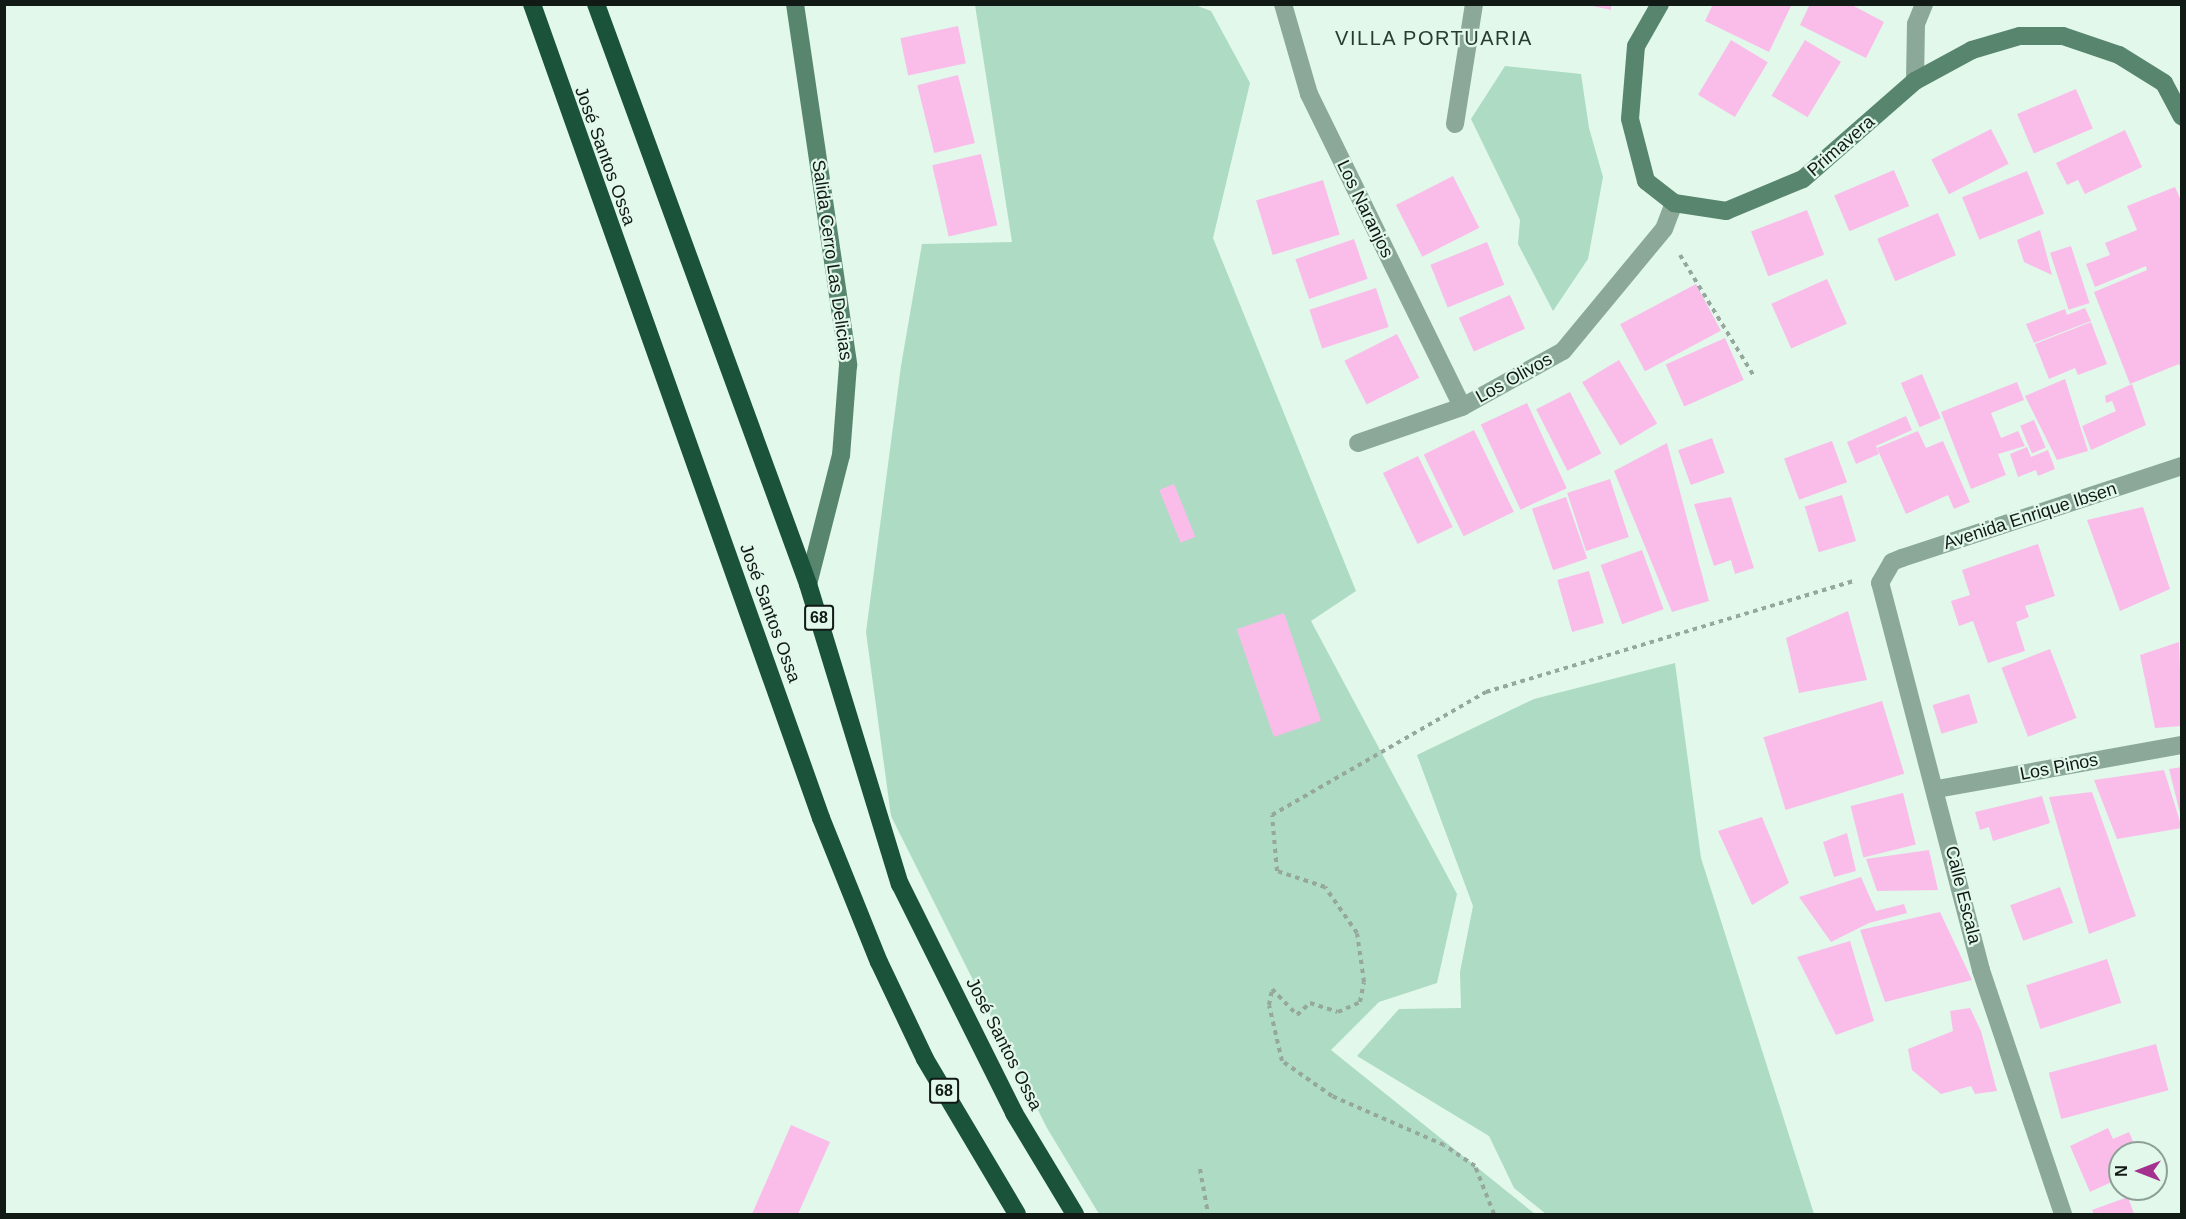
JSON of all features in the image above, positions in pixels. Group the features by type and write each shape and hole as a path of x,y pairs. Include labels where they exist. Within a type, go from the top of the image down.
{"highway":[{"name":"José Santos Ossa","path":"532,4 829,838 879,962 925,1059 1017,1215"},
{"name":"José Santos Ossa","path":"596,4 808,584 900,884 1014,1113 1075,1215"}],"street":[{"name":"Salida Cerro Las Delicias","path":"795,4 849,365 841,455 808,584"},
{"name":"Los Naranjos","path":"1283,4 1309,94 1462,407"},
{"path":"1455,124 1474,4"},
{"path":"1660,4 1636,46 1630,119 1646,180 1674,203"},
{"path":"1915,81 1916,24 1924,4"},
{"name":"Primavera","path":"1674,203 1726,211 1803,179 1915,81 1972,50 2020,36 2063,36 2119,55 2164,84 2181,117"},
{"name":"Los Olivos","path":"1358,443 1462,407 1563,351 1664,229 1674,203"},
{"name":"Avenida Enrique Ibsen","path":"1884,572 1902,558 2181,466"},
{"name":"Calle Escala","path":"1884,572 1881,598 1936,789 1981,970 2063,1215"},
{"name":"Los Pinos","path":"1936,789 2181,745"}],"path":[{"path":"1664,229 1754,376"},
{"path":"1494,1215 1475,1166 1435,1141 1332,1096 1282,1061 1269,1005 1272,989 1297,1015 1310,1003 1338,1012 1360,1002 1364,982 1357,933 1325,887 1277,871 1272,814 1486,692 1884,572"},
{"path":"1200,1169 1208,1215"}],"green space":[{"path":"975,5 1195,5 1211,11 1250,83 1213,238 1356,591 1311,621 1457,894 1437,983 1379,1002 1331,1050 1535,1214 1099,1214 1047,1128 891,816 866,632 901,366 922,244 1012,242"},
{"path":"1505,66 1581,74 1589,128 1603,177 1588,259 1553,311 1518,244 1520,220 1471,119"},
{"path":"1675,663 1701,858 1814,1214 1546,1214 1514,1188 1489,1136 1357,1056 1399,1009 1461,1008 1460,972 1473,906 1417,755 1534,699"}],"building":[{"path":"1583,4 1611,4 1611,10"},
{"path":"1713,4 1788,4 1791,6 1769,52 1705,21"},
{"path":"1810,4 1850,4 1884,22 1866,58 1800,25"},
{"path":"958,26 966,63 908,75 900,38"},
{"path":"1731,40 1768,62 1735,117 1698,95"},
{"path":"1805,40 1841,62 1808,117 1772,96"},
{"path":"958,75 975,143 934,153 917,85"},
{"path":"2076,89 2093,129 2034,154 2017,114"},
{"path":"1991,129 2009,164 1949,194 1931,159"},
{"path":"2125,130 2142,167 2085,194 2078,180 2067,185 2056,163"},
{"path":"981,154 997,225 949,236 932,165"},
{"path":"1894,170 1909,206 1849,231 1834,195"},
{"path":"2027,171 2044,214 1979,240 1962,197"},
{"path":"1453,176 1479,228 1422,257 1396,205"},
{"path":"1323,180 1340,235 1273,255 1256,200"},
{"path":"2175,187 2182,203 2182,371 2179,364 2130,384 2094,292 2147,270 2146,266 2095,287 2086,264 2110,255 2105,243 2137,230 2127,206"},
{"path":"1807,210 1824,255 1768,276 1751,232"},
{"path":"1938,213 1956,255 1895,281 1877,239"},
{"path":"2040,230 2052,275 2024,262 2017,240"},
{"path":"1354,239 1368,279 1309,299 1295,259"},
{"path":"1487,242 1504,285 1448,308 1430,265"},
{"path":"2071,246 2090,303 2069,310 2050,253"},
{"path":"1827,279 1847,324 1791,349 1771,304"},
{"path":"1696,284 1721,331 1645,371 1620,324"},
{"path":"1376,288 1389,327 1322,349 1309,310"},
{"path":"1510,295 1525,329 1474,352 1459,318"},
{"path":"2085,308 2091,321 2034,343 2026,324 2065,309 2067,315"},
{"path":"2091,322 2107,364 2078,375 2075,368 2049,379 2035,344"},
{"path":"1397,334 1419,378 1367,404 1344,361"},
{"path":"1725,338 1744,380 1684,406 1666,364"},
{"path":"1619,360 1657,423 1620,446 1582,382"},
{"path":"1922,374 1941,418 1920,427 1901,383"},
{"path":"2065,379 2088,451 2057,460 2025,396"},
{"path":"2017,382 2024,400 1991,413 2001,438 2018,431 2025,446 1998,454 2006,475 1971,489 1941,412"},
{"path":"2132,384 2146,425 2091,450 2082,426 2116,411 2112,401 2106,403 2105,396"},
{"path":"1570,392 1601,453 1567,471 1536,409"},
{"path":"1527,403 1567,488 1521,510 1481,425"},
{"path":"1906,416 1912,430 1876,446 1879,454 1856,464 1847,442"},
{"path":"2034,420 2046,448 2032,453 2020,426"},
{"path":"1474,430 1514,512 1464,536 1424,455"},
{"path":"1918,431 1926,448 1943,441 1970,502 1954,509 1948,495 1906,514 1877,448"},
{"path":"1712,438 1725,473 1691,485 1678,450"},
{"path":"1832,441 1847,482 1799,500 1784,458"},
{"path":"1667,443 1709,601 1672,612 1614,471"},
{"path":"2027,447 2031,457 2048,450 2055,469 2038,476 2036,470 2018,477 2010,454"},
{"path":"1418,456 1453,527 1418,544 1383,473"},
{"path":"1610,479 1629,537 1586,551 1567,493"},
{"path":"1174,484 1195,537 1181,543 1159,490"},
{"path":"1842,495 1856,541 1819,552 1805,506"},
{"path":"1566,497 1587,558 1553,570 1532,509"},
{"path":"1731,497 1754,568 1735,574 1731,560 1714,566 1694,504"},
{"path":"2143,507 2170,589 2120,611 2087,520"},
{"path":"2038,544 2055,596 2025,606 2029,617 2016,622 2025,651 1988,663 1973,621 1959,626 1951,601 1970,595 1962,570"},
{"path":"1642,550 1664,609 1622,624 1601,565"},
{"path":"1589,571 1604,623 1572,632 1557,580"},
{"path":"1848,611 1867,680 1799,693 1786,638"},
{"path":"1284,613 1321,721 1274,737 1237,629"},
{"path":"2179,642 2182,726 2155,728 2140,655"},
{"path":"2050,649 2077,718 2028,737 2001,668"},
{"path":"1969,694 1978,723 1941,734 1933,705"},
{"path":"1882,701 1904,774 1786,810 1763,737"},
{"path":"2182,767 2182,817 2181,817 2169,769"},
{"path":"2164,770 2182,828 2117,839 2094,780"},
{"path":"2092,792 2136,916 2089,934 2049,797"},
{"path":"1903,793 1916,844 1863,857 1851,806"},
{"path":"2042,796 2050,823 1993,841 1989,827 1980,830 1975,812"},
{"path":"1762,817 1789,883 1752,905 1718,831"},
{"path":"1847,833 1856,871 1834,877 1823,842"},
{"path":"1929,850 1938,890 1877,891 1866,859"},
{"path":"1861,877 1876,911 1904,904 1907,913 1869,923 1831,942 1799,897"},
{"path":"2060,887 2073,923 2023,941 2010,905"},
{"path":"1940,912 1972,980 1885,1002 1860,930"},
{"path":"1850,941 1874,1021 1836,1035 1797,957"},
{"path":"2107,959 2121,1003 2040,1029 2026,985"},
{"path":"1970,1008 1981,1031 1997,1091 1975,1094 1971,1086 1941,1094 1912,1070 1908,1049 1953,1031 1950,1011"},
{"path":"2156,1044 2168,1090 2061,1119 2049,1073"},
{"path":"791,1125 830,1142 798,1214 752,1214"},
{"path":"2108,1128 2113,1139 2129,1132 2133,1141 2108,1141 2108,1184 2090,1192 2070,1146"},
{"path":"2117,1201 2129,1201 2134,1214 2094,1214 2092,1210"}],"district":[{"name":"VILLA PORTUARIA","path":"1434,38"}]}
